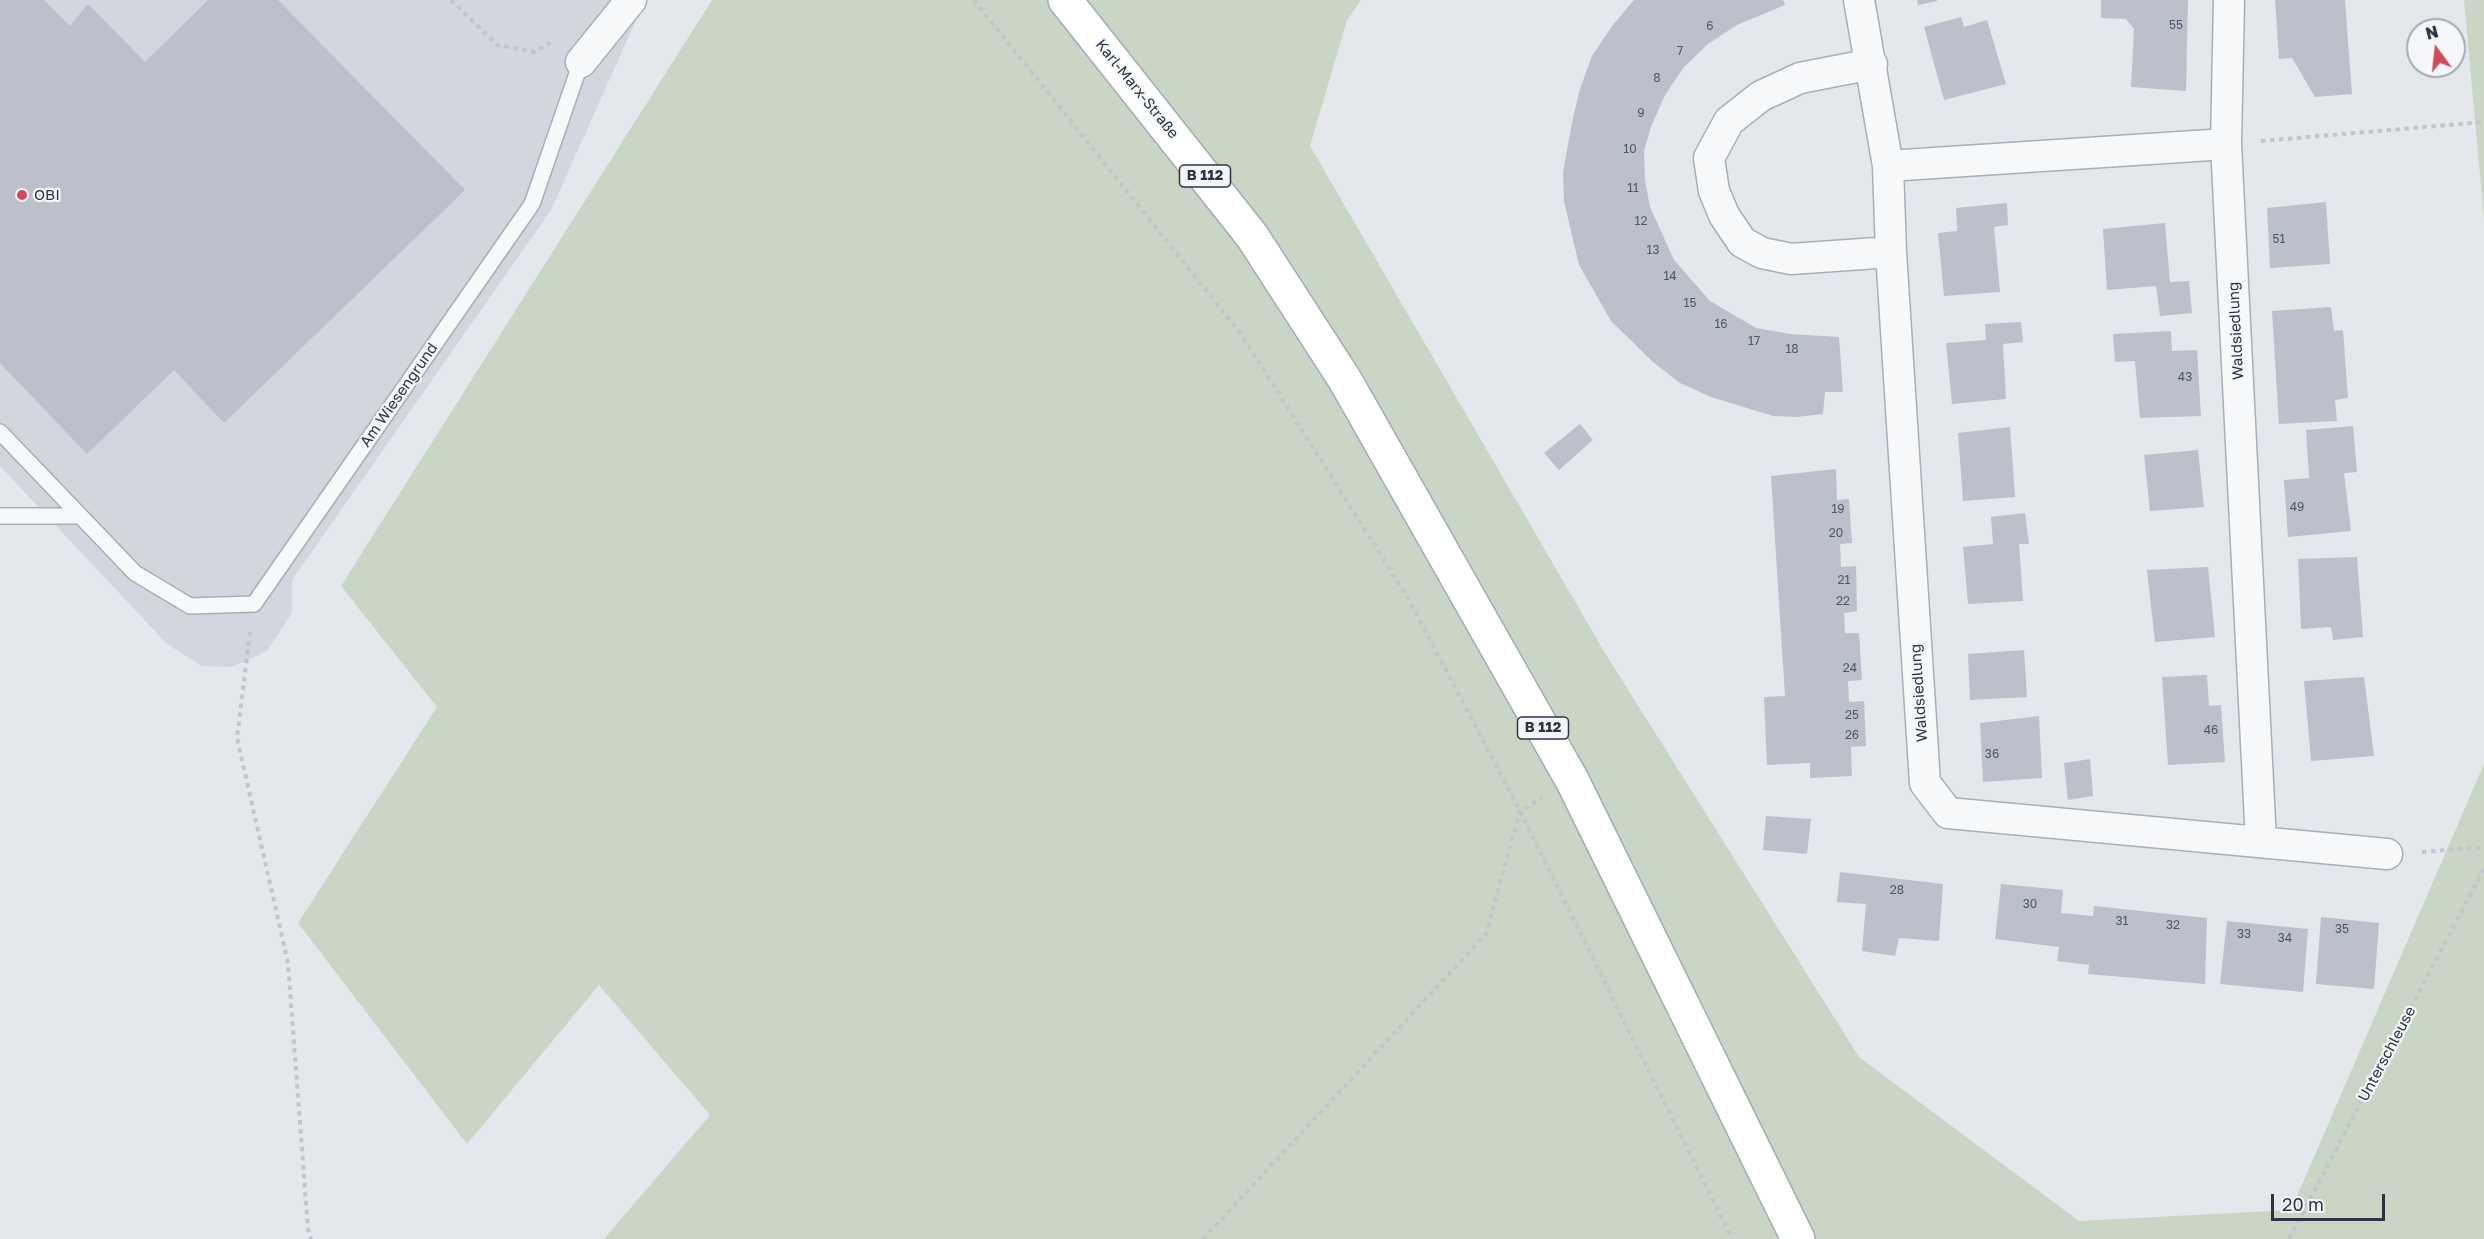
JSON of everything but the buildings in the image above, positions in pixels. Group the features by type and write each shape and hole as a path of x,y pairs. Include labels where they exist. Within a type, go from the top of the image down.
{"main road":[{"name":"Karl-Marx-Straße","path":"1065,0 1252,236 1345,380 1572,780"},
{"name":"B 112","path":"1572,780 1798,1239"}],"street":[{"name":"Am Wiesengrund","path":"581,62 631,0"},
{"name":"Waldsiedlung","path":"1860,0 1888,166 1891,252 1925,783 1948,813 2387,854"},
{"name":"Waldsiedlung","path":"2229,0 2226,144 2261,842"},
{"path":"1872,64 1800,78 1761,96 1729,121 1709,158 1714,191 1724,215 1742,242 1762,254 1791,259 1891,252"},
{"path":"1888,166 2226,144"}],"lane":[{"name":"Am Wiesengrund","path":"254,604 532,204 581,62"},
{"path":"0,432 135,573 190,606 254,604"},
{"path":"0,516 80,516"}],"path":[{"path":"451,0 497,45 536,52 559,36"},
{"path":"974,0 1241,334 1408,598 1520,811 1732,1239"},
{"path":"2226,144 2484,122"},
{"path":"254,604 237,738 288,963 308,1229 311,1239"},
{"path":"1203,1239 1486,934 1520,811 1572,780"},
{"path":"2387,854 2484,847"},
{"name":"Unterschleuse","path":"2289,1239 2484,869"}],"shaded area":[{"path":"0,0 645,0 551,210 292,580 292,613 267,651 232,667 202,666 167,644 0,466"}],"green space":[{"path":"712,0 1361,0 1347,20 1310,146 1605,653 1859,1057 2079,1221 2291,1210 2484,764 2484,1239 604,1239 710,1115 599,985 467,1144 298,923 437,707 341,586"},
{"path":"2464,0 2484,0 2484,218 2466,18"}],"place":[{"name":"OBI","path":"22,195"}]}
